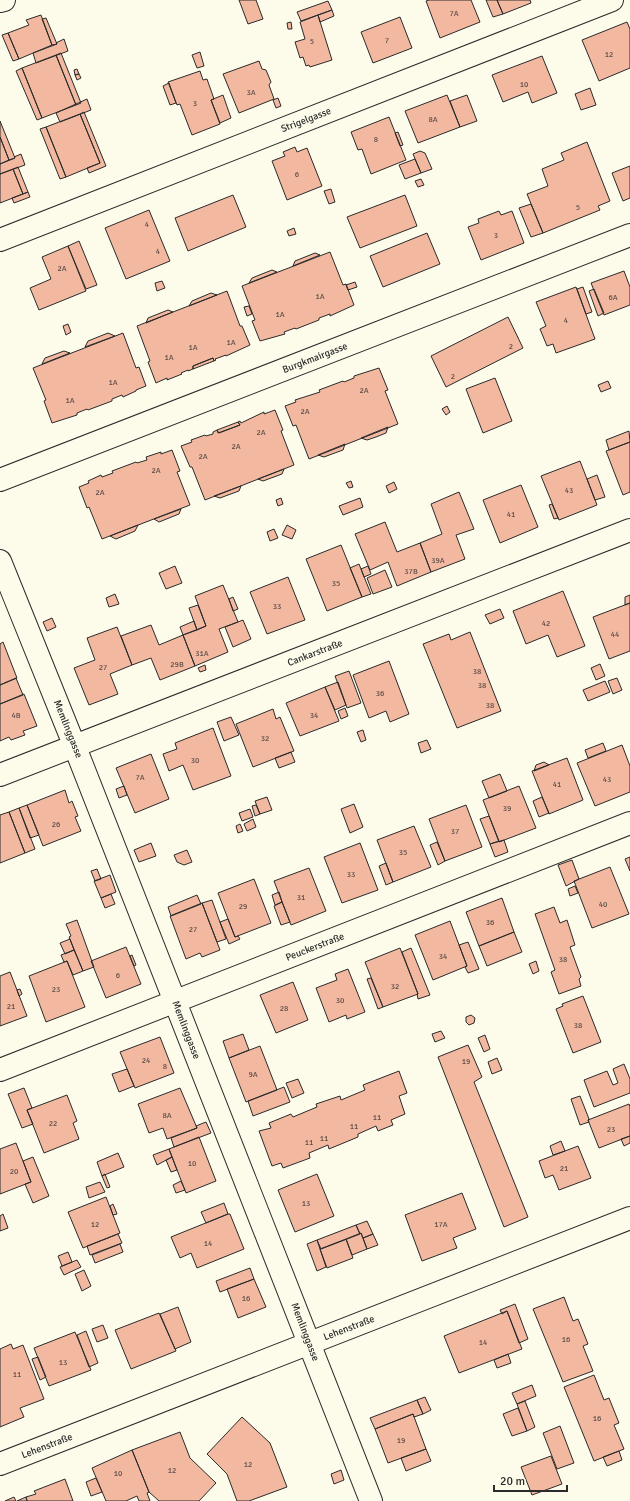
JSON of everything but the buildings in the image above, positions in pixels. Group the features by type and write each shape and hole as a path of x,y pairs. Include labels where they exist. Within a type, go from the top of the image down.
{"street":[{"path":"0,1 4,0"},
{"name":"Strigelgasse","path":"0,240 612,0"},
{"name":"Burgkmairgasse","path":"0,480 630,235"},
{"name":"Cankarstraße","path":"0,775 630,530"},
{"name":"Memlinggasse","path":"0,560 310,1343 371,1501"},
{"name":"Peuckerstraße","path":"0,1070 630,823"},
{"name":"Lehenstraße","path":"0,1464 630,1218"}]}
